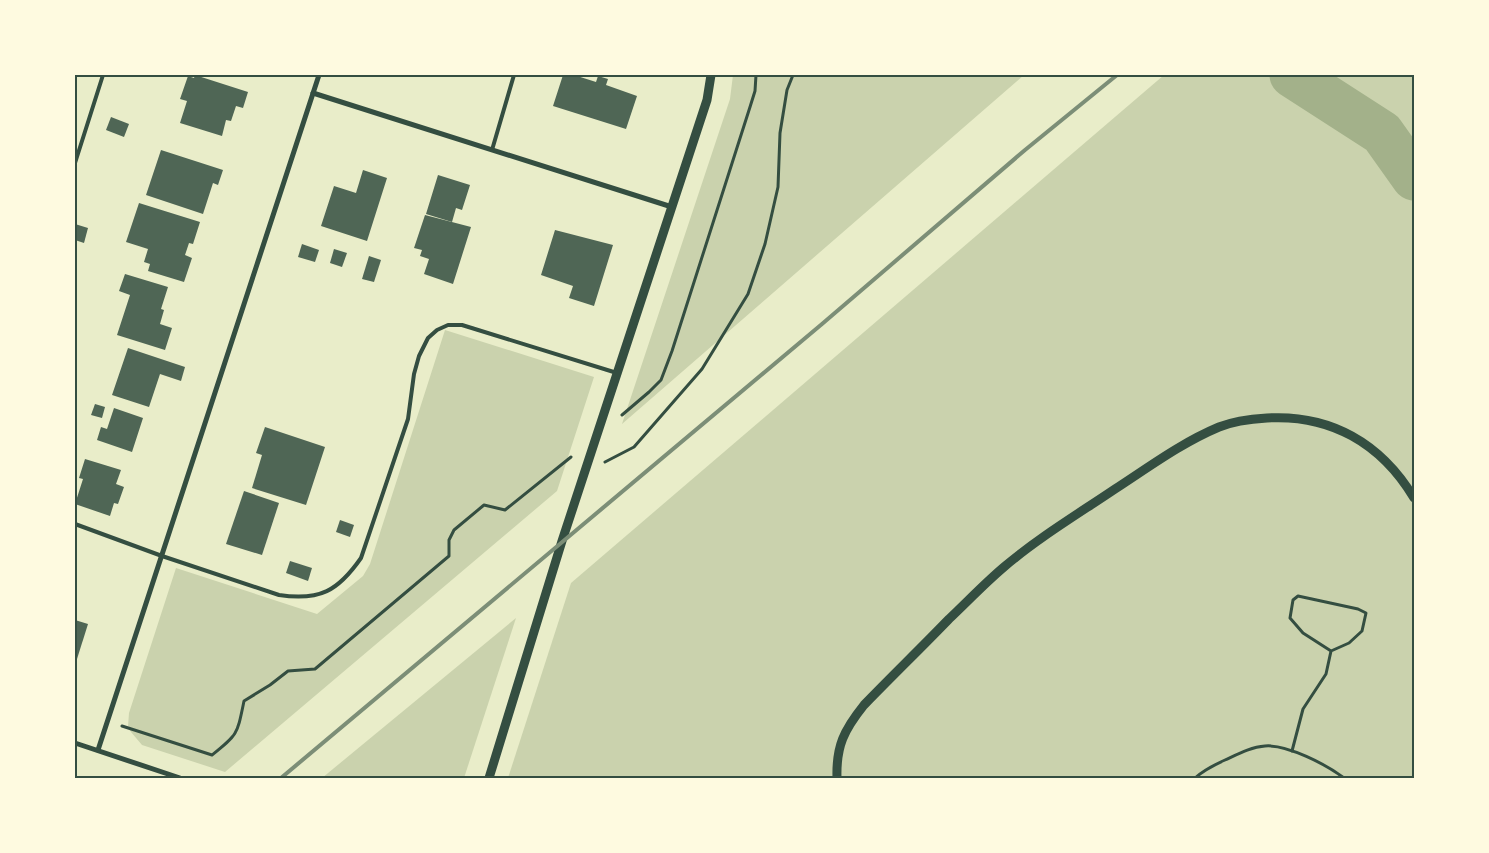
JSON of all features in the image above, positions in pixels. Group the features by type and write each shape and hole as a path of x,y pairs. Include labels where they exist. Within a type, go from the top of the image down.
{"street":[{"path":"98,750 319,75"},
{"path":"489,778 596,437 707,100 711,75"},
{"path":"313,93 672,207"},
{"path":"837,778 836,763 839,744 849,724 864,705 968,601 1004,567 1046,536 1188,442 1221,426 1250,419 1285,417 1323,423 1350,434 1384,459 1406,484 1414,498"},
{"path":"75,743 180,778"}],"lane":[{"path":"75,163 103,75"},
{"path":"492,150 514,75"},
{"path":"75,524 162,556 279,595 299,598 318,594 337,586 348,576 361,558 408,419 414,374 419,356 428,338 437,330 448,325 462,325 617,373"}],"path":[{"path":"619,418 650,392 660,380 672,351 755,91 756,75"},
{"path":"585,473 634,447 702,369 748,294 765,244 778,187 780,133 787,90 793,75"},
{"path":"108,722 212,755 233,738 238,730 244,701 288,671 315,669 449,556 449,540 454,530 484,505 505,510 596,437"},
{"path":"1292,752 1303,709 1326,674 1331,652 1349,642 1362,631 1366,613 1358,609 1298,596 1293,600 1290,618 1303,633 1331,652"},
{"path":"1195,778 1203,771 1245,750 1267,746 1292,752 1329,767 1344,778"}],"green space":[{"path":"733,75 1024,75 622,424 730,99"},
{"path":"1164,75 1414,75 1414,778 508,778 571,583"},
{"path":"445,330 594,377 557,491 225,772 142,745 128,726 129,713 176,568 317,614 363,576 370,564"},
{"path":"516,618 464,778 322,778"}],"building":[{"path":"195,75 248,92 243,108 236,106 231,121 226,120 222,136 180,123 187,101 180,99 188,76 194,78"},
{"path":"563,75 574,75 596,82 598,76 608,79 606,85 637,96 626,129 553,106"},
{"path":"111,117 129,124 124,137 106,130"},
{"path":"161,150 223,170 218,185 213,183 203,214 146,195"},
{"path":"363,170 387,178 367,241 321,226 334,186 356,193"},
{"path":"438,175 470,185 462,210 456,208 452,222 426,214"},
{"path":"139,203 200,222 193,244 189,243 185,255 192,258 184,282 148,271 150,264 144,262 148,249 126,242"},
{"path":"425,215 471,227 453,284 424,274 429,259 420,256 422,250 414,248"},
{"path":"75,224 88,228 84,243 75,240"},
{"path":"555,230 613,245 594,306 569,298 573,286 541,275"},
{"path":"302,244 319,250 315,262 298,257"},
{"path":"334,249 347,253 342,267 330,263"},
{"path":"369,256 381,260 374,282 362,279"},
{"path":"125,274 168,287 161,309 164,310 160,324 172,328 165,350 117,335 130,295 119,291"},
{"path":"128,348 185,367 181,381 160,374 149,407 112,395"},
{"path":"95,404 105,407 102,418 91,415"},
{"path":"114,408 143,418 132,452 97,440 101,427 107,429"},
{"path":"265,427 325,447 306,505 252,488 262,455 256,453"},
{"path":"85,459 121,470 116,484 124,487 118,504 114,503 110,516 75,504 83,479 79,478"},
{"path":"244,491 279,503 262,555 226,544"},
{"path":"340,520 354,525 350,537 336,532"},
{"path":"290,561 312,568 308,581 286,573"},
{"path":"75,620 88,624 77,659 75,659"}],"waterway":[{"path":"1292,75 1382,133 1414,178"}],"railway":[{"path":"281,778 822,324 1025,150 1117,75"}]}
